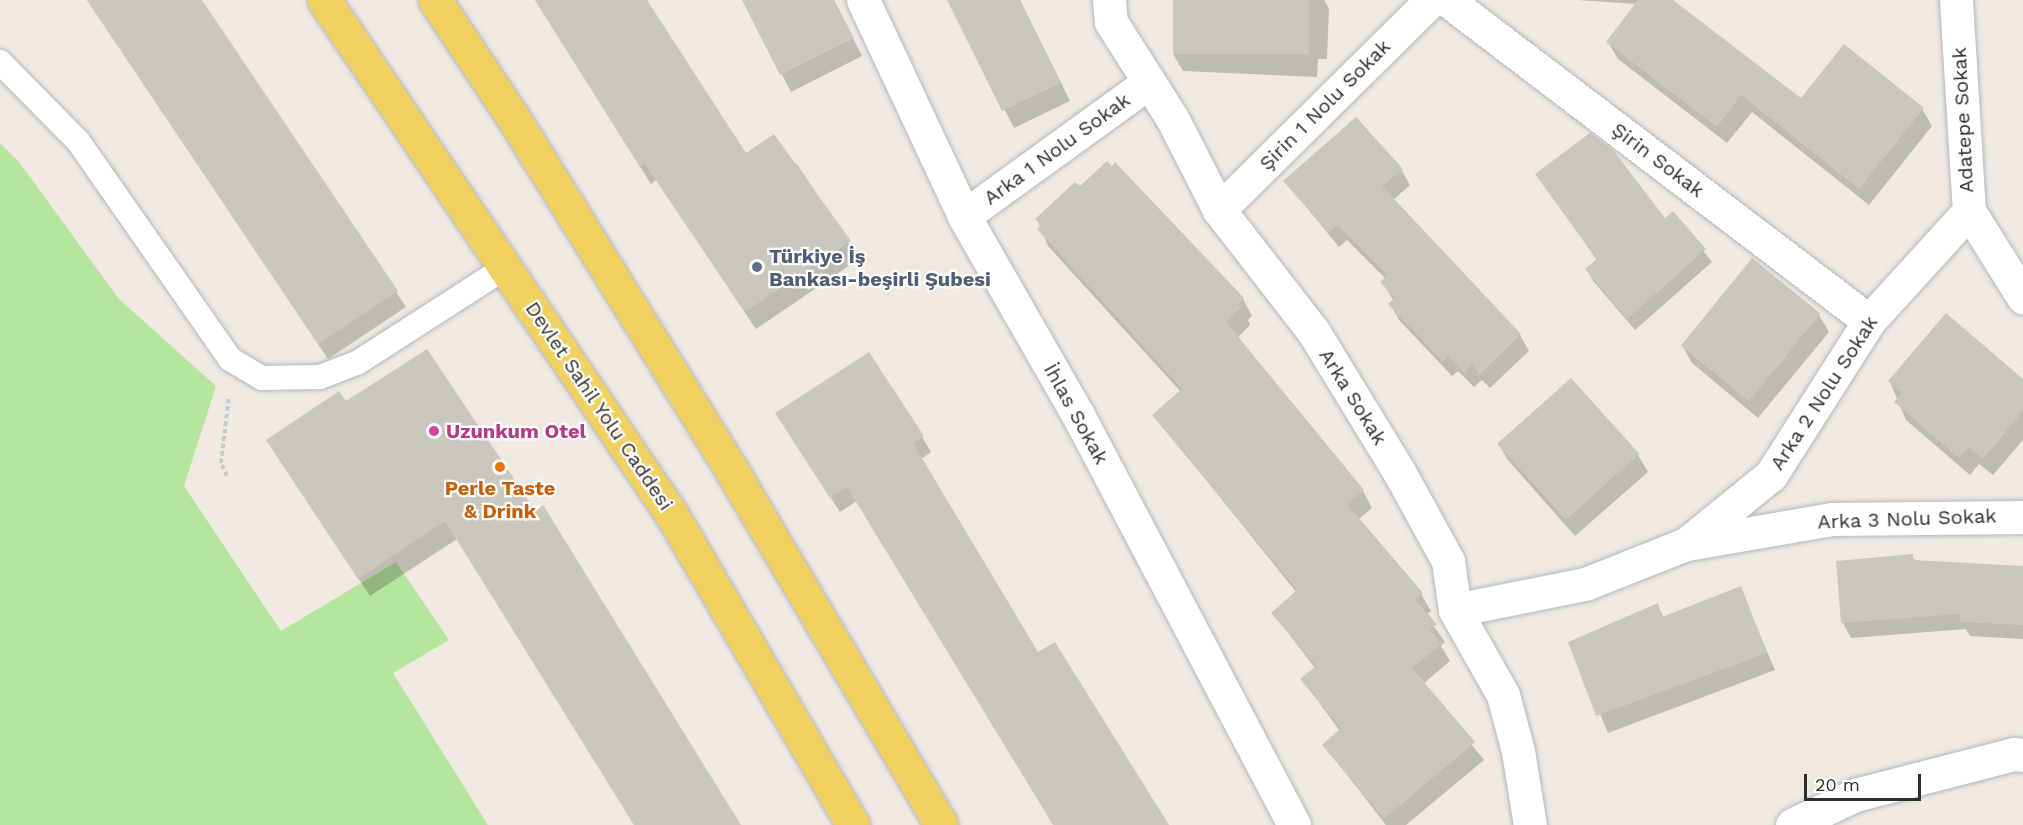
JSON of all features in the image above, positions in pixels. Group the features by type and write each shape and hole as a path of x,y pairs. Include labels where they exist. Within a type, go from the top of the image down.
{"main road":[{"name":"Devlet Sahil Yolu Caddesi","path":"324,0 672,515 853,825"},
{"path":"435,0 514,119 732,471 941,825"}],"street":[{"name":"İhlas Sokak","path":"863,0 964,216 1078,415 1294,825"},
{"name":"Arka Sokak","path":"1109,0 1111,22 1149,82 1219,210 1312,332 1398,470 1448,561 1455,610 1503,695 1530,825"},
{"name":"Şirin 1 Nolu Sokak","path":"1219,210 1431,0"},
{"name":"Şirin Sokak","path":"1447,0 1869,321"},
{"name":"Adatepe Sokak","path":"1956,0 1969,211 2023,297"},
{"name":"Arka 1 Nolu Sokak","path":"964,216 1149,82"},
{"name":"Arka 2 Nolu Sokak","path":"1455,610 1585,584 1686,544 1771,475 1869,321 1969,211"},
{"name":"Arka 3 Nolu Sokak","path":"1686,544 1832,519 2023,517"},
{"path":"1792,825 1855,795 2014,754 2023,755"}],"lane":[{"path":"0,62 78,141 230,359 262,378 320,377 357,363 506,267"}],"path":[{"path":"227,476 221,463 225,411 237,363"}],"green space":[{"path":"0,143 19,162 119,299 216,386 184,486 281,631 396,562 449,640 393,673 488,825 0,825"}],"building":[{"path":"87,0 202,0 398,291 318,344"},
{"path":"535,0 647,0 746,153 774,134 851,241 745,312 645,164 640,167"},
{"path":"742,0 834,0 854,38 780,75"},
{"path":"947,0 1020,0 1061,83 1002,111"},
{"path":"1173,0 1309,0 1309,54 1173,54"},
{"path":"1638,0 1673,0 1801,98 1844,44 1924,108 1859,189 1741,95 1717,127 1606,42"},
{"path":"1356,117 1403,169 1382,186 1521,334 1480,374 1472,365 1464,373 1448,356 1443,362 1388,304 1395,298 1380,282 1387,275 1338,225 1329,233 1283,181"},
{"path":"1590,133 1613,150 1665,218 1673,211 1706,249 1627,319 1585,269 1597,259 1535,174"},
{"path":"1107,161 1112,166 1115,162 1244,298 1238,304 1242,307 1226,322 1364,490 1347,504 1423,593 1415,600 1437,624 1430,630 1442,644 1412,668 1475,742 1384,819 1322,745 1341,728 1300,679 1316,666 1271,613 1297,590 1152,415 1182,389 1037,229 1041,225 1035,219 1075,182 1080,186"},
{"path":"1752,258 1820,313 1749,401 1681,346"},
{"path":"1946,313 2023,379 2023,411 1983,459 1969,447 1959,458 1894,402 1902,393 1888,381"},
{"path":"427,349 535,510 543,505 741,825 634,825 445,521 358,579 266,440 339,391 346,401"},
{"path":"869,352 924,436 913,443 1038,652 1055,642 1169,825 1053,825 847,487 830,498 775,413"},
{"path":"1571,378 1639,454 1566,520 1497,444"},
{"path":"1913,554 1913,560 2023,566 2023,625 1960,622 1960,614 1841,623 1836,561"},
{"path":"1741,586 1767,653 1596,716 1568,642 1658,603 1662,617"}],"place":[{"name":"Türkiye İş Bankası-beşirli Şubesi","path":"757,267"},
{"name":"Uzunkum Otel","path":"434,431"},
{"name":"Perle Taste & Drink","path":"500,467"}]}
